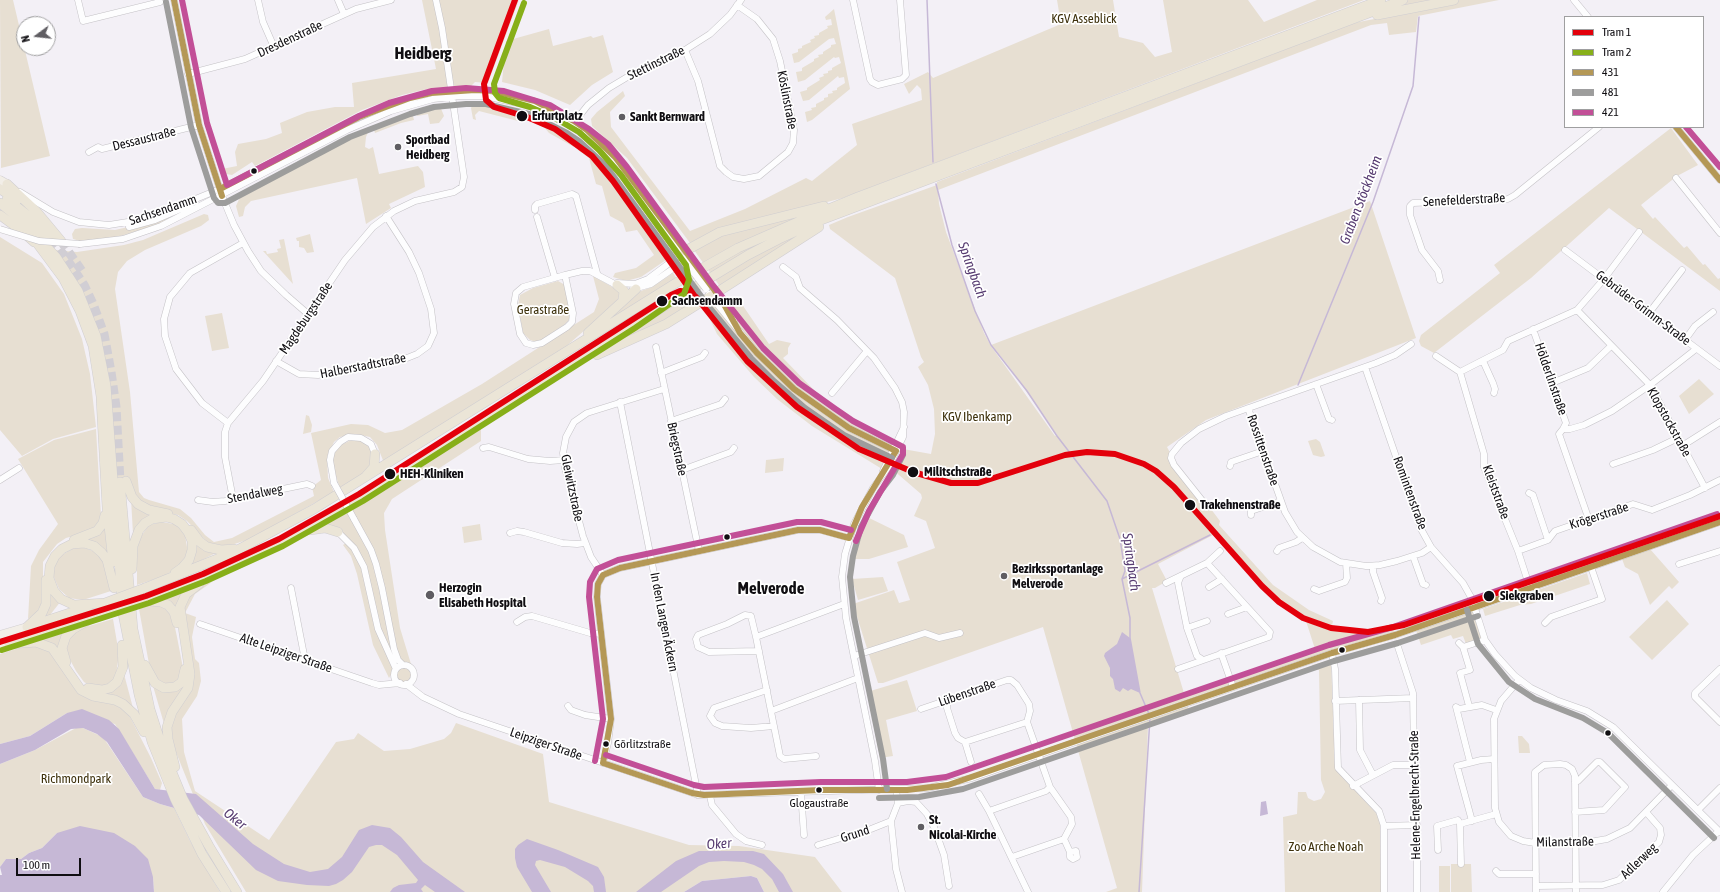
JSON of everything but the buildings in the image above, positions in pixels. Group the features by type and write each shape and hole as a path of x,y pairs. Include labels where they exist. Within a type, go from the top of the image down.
{"highway":[{"path":"1309,27 1369,0"},
{"path":"27,627 105,603 159,583 247,545 358,484 676,283 731,252 776,231 858,198 1381,0"},
{"path":"4,645 89,620 147,600 214,574 305,530 365,496 748,254 798,230 1403,0"},
{"path":"1348,21 1454,0"},
{"path":"0,195 56,239 36,211 2,184"},
{"path":"685,256 724,231 858,198"},
{"path":"0,203 27,225 51,250 68,274 86,307 96,336 104,368 120,584 127,640 143,711 202,854 226,892"},
{"path":"0,209 20,224 43,252 66,283 85,323 95,356 107,447 112,468"},
{"path":"577,362 660,327 711,291 811,231 851,209"},
{"path":"0,215 23,232 43,252"},
{"path":"614,283 624,291 623,300"},
{"path":"560,355 585,336 636,289"},
{"path":"101,399 107,508 114,588 122,645 132,692 144,732"},
{"path":"358,484 374,467 376,454"},
{"path":"123,481 128,582 139,662 167,772"},
{"path":"123,481 138,626 167,772"},
{"path":"123,481 132,497 138,504 149,510 178,517 186,523 196,537 207,547 225,550 247,545"},
{"path":"27,627 42,613 46,604 46,568 53,552 68,542 97,531 104,523 107,508"},
{"path":"132,569 134,539 141,527 147,522 160,517 178,521 186,528 190,536 192,545 191,555 182,568 167,576 159,583"},
{"path":"305,530 325,528 338,532"},
{"path":"105,603 74,605 61,598 54,591 49,578 50,566 54,556 62,549 72,544 84,543 94,546 107,560 114,588"},
{"path":"167,772 167,727 172,712 188,688 190,674 180,607 183,598 190,590 214,574"},
{"path":"145,665 152,679 161,688 175,687 184,678 185,668 174,612 164,602 147,600"},
{"path":"89,620 69,632 64,640 62,648 66,661 77,679 84,686 98,691 110,688 117,682 123,667 122,645"},
{"path":"4,645 36,642 52,648 81,690 93,696 115,700 123,704 134,714 167,772 179,799 237,892"}],"main road":[{"path":"0,635 27,627"}],"street":[{"path":"78,0 83,21 160,2"},
{"path":"174,0 199,125 222,196 243,243 256,264 267,277 308,314"},
{"path":"258,0 264,22 274,47"},
{"path":"338,0 344,14"},
{"name":"Dresdenstraße","path":"188,74 234,63 274,47 344,14 375,3 391,0"},
{"path":"436,0 442,28 451,94"},
{"path":"853,0 870,79 878,85 902,79 906,75 900,0"},
{"path":"1574,0 1587,16"},
{"name":"Köslinstraße","path":"685,50 698,81 720,166 726,172 738,178 758,176 788,152 793,143 794,130 780,60 773,39 757,19 739,3"},
{"name":"Stettinstraße","path":"573,124 588,104 609,88 629,76 685,50 716,29 739,3"},
{"name":"Sachsendamm","path":"0,230 39,241 80,244 108,242 142,233 172,221 377,116 422,101 475,90 511,95 546,106 573,124 587,130 615,157 692,266 727,309 740,333 757,353 810,401 849,428 894,450"},
{"name":"Sachsendamm","path":"2,184 53,212 79,222 109,225 134,222 220,189 373,111 415,97 451,94"},
{"name":"Magdeburgstraße","path":"228,423 254,392 350,253 366,234 386,216 415,201 458,190 462,187 464,177 451,94"},
{"name":"Dessaustraße","path":"89,152 98,147 102,149 199,125"},
{"name":"Senefelderstraße","path":"1440,280 1438,271 1422,250 1410,215 1410,206 1413,203 1508,199 1599,128"},
{"path":"1677,128 1720,180"},
{"path":"1676,178 1720,231"},
{"path":"535,210 535,206 538,204 572,194 578,198 597,273"},
{"name":"Sachsendamm","path":"79,222 80,226 101,228 130,226 155,220 210,197 222,196"},
{"name":"Halberstadtstraße","path":"276,361 300,374 318,375 412,356 428,346 434,329 430,304 409,252 386,216"},
{"path":"537,217 555,278"},
{"path":"1436,356 1460,372 1503,350 1508,341 1577,310 1604,279 1639,232"},
{"path":"233,499 225,457 225,432 228,423 219,418 196,396 176,369 165,336 165,311 170,297 190,273 243,243"},
{"name":"Gebrüder-Grimm-Straße","path":"1565,250 1720,366"},
{"path":"636,289 648,279 685,256"},
{"path":"565,275 573,313 572,322 545,342 537,345 530,345 523,340 520,334 514,304 514,296 523,287 565,275 586,270 597,273 614,283 636,289 651,284 685,256"},
{"path":"783,267 796,277 800,288 838,320 868,351 900,397 904,412 904,428 882,474 862,507 849,538 843,567 844,604 879,790"},
{"path":"1649,313 1682,270"},
{"path":"614,283 629,284 648,279"},
{"name":"Klopstockstraße","path":"1577,310 1650,385 1705,488"},
{"path":"1685,340 1696,326 1713,312"},
{"name":"Hölderlinstraße","path":"1533,329 1566,423 1561,431 1589,520"},
{"path":"1205,504 1174,466 1172,454 1199,429 1226,416 1395,355 1411,344"},
{"path":"1552,383 1588,368 1611,346"},
{"name":"Briegstraße","path":"656,347 699,551"},
{"path":"1561,431 1574,428 1603,416 1650,385 1696,349"},
{"path":"832,394 868,351"},
{"path":"661,374 702,356 705,353"},
{"path":"1483,361 1493,383 1494,393"},
{"name":"Romintenstraße","path":"1365,367 1421,529 1431,547 1458,575 1475,608"},
{"name":"Kleiststraße","path":"1460,372 1484,454 1484,467 1518,551 1530,588"},
{"path":"1316,384 1329,419 1332,420"},
{"name":"Gleiwitzstraße","path":"604,576 591,557 585,543 564,460 566,437 574,422 587,413 664,390"},
{"path":"671,421 721,404 725,400"},
{"name":"In den Langen Äckern","path":"620,402 698,795"},
{"name":"Rossittenstraße","path":"1248,408 1281,501 1289,519 1302,538 1318,551 1346,563 1373,566 1388,564 1413,556 1431,547"},
{"path":"1682,446 1720,422"},
{"name":"Leipziger Straße","path":"376,454 371,444 361,438 348,437 340,442 332,451 330,460 334,483 368,544 376,564 394,649 398,660 403,665 412,669 415,685 432,701"},
{"path":"1613,464 1653,450 1678,438"},
{"path":"483,448 489,447 528,459 550,461 564,460"},
{"path":"682,470 731,452 734,448"},
{"path":"1230,466 1231,462 1264,451"},
{"path":"0,480 19,468"},
{"name":"Krögerstraße","path":"1518,551 1548,540 1555,531 1633,504 1652,510 1705,488 1720,480"},
{"name":"Stendalweg","path":"198,500 213,502 307,484 312,486"},
{"path":"1529,493 1533,495 1548,540"},
{"path":"1251,514 1251,511 1281,501"},
{"name":"Leipziger Straße","path":"338,532 348,540 362,563 369,586 378,629 396,670 396,680 423,697 465,716 698,795 710,796 840,790 918,789 960,781 1332,653 1395,635 1475,608 1720,522"},
{"path":"603,763 608,743 611,719 597,591 598,584 604,576 620,568 652,560 798,530 820,530 849,538"},
{"path":"510,533 518,531 524,532 562,543 585,543"},
{"path":"1277,551 1279,548 1296,542 1302,538"},
{"path":"1166,583 1180,578 1207,563 1220,551"},
{"path":"1679,564 1720,551"},
{"path":"1413,556 1423,584 1426,585"},
{"path":"1178,669 1269,637 1270,632 1207,563"},
{"path":"1314,589 1319,591 1345,582 1347,578 1346,563"},
{"path":"1373,566 1382,598 1381,601"},
{"path":"1545,623 1551,617 1602,599 1592,567"},
{"path":"1180,578 1178,583 1187,628 1197,656 1202,660"},
{"path":"1209,587 1222,579"},
{"path":"290,588 305,660"},
{"path":"756,637 844,604"},
{"path":"1228,614 1247,607"},
{"path":"1475,608 1485,640 1501,662 1519,680 1548,697 1587,711 1617,731 1720,831 1693,855 1663,892"},
{"path":"759,652 710,652 703,650 696,643 698,635 727,624 745,615 751,616 756,637 774,726 782,758 803,759 816,756"},
{"path":"517,622 525,617 532,616 590,634 601,634"},
{"path":"1187,628 1207,621"},
{"name":"Alte Leipziger Straße","path":"200,624 372,683 379,685 403,684"},
{"path":"854,656 925,633 939,638 960,633"},
{"path":"1469,706 1460,673 1470,670 1461,645 1485,640"},
{"name":"Helene-Engelbrecht-Straße","path":"1398,647 1412,686 1413,698 1415,821 1417,825 1417,892"},
{"path":"1222,653 1233,688"},
{"path":"1332,653 1335,669 1338,768 1353,786 1379,811 1384,826 1384,892"},
{"path":"372,683 389,680 396,670 403,665"},
{"path":"1720,669 1696,693 1695,697 1720,722"},
{"path":"771,711 858,678"},
{"path":"403,684 413,680"},
{"name":"Lübenstraße","path":"921,709 1007,680 1013,681 1029,704 1030,711 1027,722"},
{"name":"Milanstraße","path":"1519,680 1501,701 1496,710 1494,720 1496,814 1501,826 1511,836 1523,841 1536,843 1600,841 1613,837 1630,828 1672,785"},
{"path":"767,690 714,708 710,716 715,723 722,726 751,728 774,726"},
{"path":"1335,701 1376,698 1413,698"},
{"path":"947,700 947,708 955,733 958,738 965,742 971,762"},
{"path":"1359,700 1360,750 1373,775"},
{"path":"568,706 571,710 586,715 611,719"},
{"path":"1470,762 1456,707 1459,709 1469,706 1485,706 1496,710"},
{"path":"965,742 1027,722 1050,787 1071,817 1072,824 1064,839 1012,857"},
{"path":"1472,821 1457,766 1470,762 1494,760"},
{"path":"1575,782 1602,762 1625,787 1604,810 1575,812"},
{"path":"1536,889 1535,772 1540,767 1548,764 1564,764 1569,767 1574,774 1575,782 1576,889"},
{"path":"1353,786 1393,765 1414,765"},
{"path":"990,811 1046,791 1050,787"},
{"path":"1698,810 1720,788"},
{"path":"916,802 918,789"},
{"path":"896,790 898,803 891,821 896,869 902,892"},
{"path":"801,792 804,835"},
{"path":"979,794 990,811 1028,892"},
{"path":"710,796 714,808 736,834 746,841 762,845"},
{"path":"898,803 908,801 916,802 927,814 934,827 945,858 949,886"},
{"name":"Adlerweg","path":"1536,889 1576,889 1616,882 1656,846 1661,838 1660,828 1646,812"},
{"path":"1460,824 1496,814"},
{"path":"1438,850 1437,826 1458,820 1460,824 1461,864"},
{"name":"Grund","path":"818,845 871,829 891,821"},
{"path":"1384,826 1417,825"},
{"path":"1064,839 1070,852"},
{"path":"1496,871 1499,874 1536,874"}],"green space":[{"path":"0,0 13,0 17,16 16,56 26,56 50,156 1,168"},
{"path":"422,0 519,0 488,83 475,82 470,87 430,91 427,89 402,95 362,110 255,166 252,162 232,175 226,174 222,171 219,166 221,165 222,169 237,166 235,152 238,144 266,139 282,133 280,123 307,112 335,107 354,107 352,83 436,69"},
{"name":"KGV Asseblick","path":"1057,0 1113,0 1119,37 1143,43 1155,57 1172,52 1163,0 1248,0 1264,22 1317,0 1364,0 843,198 720,229 690,243 627,158 592,126 591,119 597,112 623,91 625,96 610,112 611,127 690,231 745,209 806,178 812,181 857,145 852,124 922,100 921,89 917,85 909,94 904,84 928,72 933,78 1061,24"},
{"name":"KGV Ibenkamp","path":"1406,0 1499,0 1418,16 1416,32 1389,35 1387,23 1371,25 938,190 939,204 946,232 984,333 991,346 1055,436 1057,435 1007,364 991,345 1370,201 1416,338 1206,420 1167,447 1174,460 1220,521 1219,525 1273,585 1309,610 1333,621 1331,630 1360,634 1385,632 1394,629 1395,634 1187,703 1189,711 1148,725 1142,892 1106,892 1117,888 1043,627 883,683 878,683 853,604 894,590 899,603 910,600 897,562 935,548 926,521 914,516 922,498 921,494 892,469 903,449 931,454 935,434 934,409 928,385 918,367 924,362 921,357 895,278 830,229 829,225 937,185 937,182 1354,23 1394,15","holes":["1213,535 1277,602 1306,621 1315,649 1184,693 1152,588 1155,588 1167,581 1158,564"]},
{"path":"834,9 850,89 812,120 807,122 805,112 812,110 811,108 816,107 816,104 828,97 828,94 833,93 832,91 837,90 837,88 845,83 844,77 839,78 838,76 809,100 803,101 800,92 807,90 807,88 820,80 819,78 824,76 823,74 828,73 828,71 832,70 832,68 841,63 839,57 834,57 805,80 798,82 796,72 802,71 802,68 819,57 818,55 823,54 823,52 831,47 831,45 836,44 834,38 829,39 799,62 794,63 792,54 798,52 798,49 811,42 810,40 815,38 814,36 819,35 819,33 828,28 827,26 832,25 831,19 826,20 825,17"},
{"path":"549,29 553,46 591,36 593,38 603,35 613,72 592,85 570,105 535,90 502,82 506,41"},
{"path":"473,104 486,106 521,118 518,121 479,111 475,115 476,120 473,119 471,108"},
{"path":"440,106 444,116 439,123 430,124 428,114 417,116 416,110"},
{"path":"412,112 414,120 401,123 375,133 373,127"},
{"path":"539,122 576,144 574,147 549,133 544,127 537,124"},
{"path":"1671,128 1698,165 1677,176 1641,205 1653,219 1655,217 1684,248 1687,246 1703,265 1705,264 1718,279 1720,278 1720,291 1609,208 1531,278 1434,353 1421,346 1419,341 1421,335 1500,273 1494,265"},
{"path":"368,129 365,147 369,149 373,147 379,174 418,166 423,172 425,187 389,204 391,208 366,224 357,178 251,201 245,207 243,216 239,217 236,206 241,195"},
{"path":"580,146 614,181 664,254 666,260 641,277 626,281 613,277 615,273 636,268 654,255 637,230 626,232 623,223 610,216 602,186 596,184 589,158 578,150"},
{"path":"825,207 811,229 721,288 694,250 724,233"},
{"path":"204,214 208,215 209,220 201,226 145,250 127,261 118,272 115,289 130,392 139,492 144,498 180,509 191,518 205,535 214,542 232,538 314,496 312,487 321,480 311,433 351,424 368,425 385,433 402,430 482,384 594,312 599,299 593,276 621,292 617,302 562,350 384,463 377,445 370,437 355,434 340,437 334,442 327,457 328,478 334,492 250,539 225,547 210,545 187,521 178,515 149,508 116,482 100,336 79,287 55,250 77,252 124,245 143,240"},
{"path":"172,217 155,226 117,237 80,241 73,239 72,234 75,229 115,230"},
{"path":"310,234 314,252 307,253 304,248 299,247 299,241 297,241 296,238"},
{"path":"0,237 42,263 64,294 82,339 90,374 96,427 53,439 22,456 0,430"},
{"path":"284,239 293,284 263,251 266,251 267,254 278,252 277,249 281,248 279,240"},
{"path":"673,273 677,279 607,322 612,313 638,292 652,287"},
{"name":"Gerastraße","path":"558,281 565,285 570,312 569,320 543,339 536,342 530,340 523,333 518,305 520,295 533,288"},
{"path":"691,295 697,303 662,324 620,340"},
{"path":"724,297 727,300 737,297 769,344 777,340 791,343 788,348 788,354 783,358 815,391 853,420 891,442 893,445 882,469 812,426 777,399 754,377 717,334 705,309"},
{"path":"222,313 229,348 212,351 205,316"},
{"path":"1699,379 1714,394 1689,414 1679,396"},
{"path":"306,415 309,416 312,425 311,432 303,434"},
{"path":"96,429 101,516 97,526 91,531 66,538 57,544 43,562 43,601 37,612 28,619 31,566 39,550 58,524 18,459 54,440"},
{"path":"481,429 481,441 392,499 384,513 385,530 400,628 411,664 398,665 389,678 373,645 357,574 351,556 343,545 350,540 335,527 325,525"},
{"path":"353,439 364,441 372,451 369,469 341,491 332,465 334,452 339,446"},
{"path":"1316,439 1320,442 1325,456 1321,457 1313,455 1308,441"},
{"path":"784,458 783,471 765,473 766,460"},
{"path":"131,499 154,513 133,534"},
{"path":"863,515 904,535 908,547 869,559 851,559"},
{"path":"161,522 174,524 181,529 185,535 188,553 185,560 176,569 164,576 137,585 137,542 149,525"},
{"path":"480,524 482,540 464,543 462,527"},
{"path":"106,525 109,558 86,539"},
{"path":"194,543 216,553 186,568"},
{"path":"82,547 96,552 102,559 111,591 83,600 69,598 59,589 53,575 56,562 60,556 74,548"},
{"path":"1650,549 1679,582 1672,589 1669,586 1650,605 1638,574 1625,567 1622,559"},
{"path":"1587,573 1590,584 1531,604 1520,605 1485,616 1483,609"},
{"path":"883,577 888,591 858,600 852,579"},
{"path":"212,582 195,594 185,613 196,617 192,637 195,659 199,663 201,681 197,696 182,719 184,752 195,791 269,840 336,742 354,739 358,733 384,751 410,749 444,739 451,733 456,723 543,754 549,802 689,845 739,846 815,857 842,892 764,892 757,878 751,876 702,881 684,892 246,892 205,824 173,745 171,725 178,708 186,698 183,603 199,586"},
{"path":"50,587 61,601 50,615 42,617 49,605"},
{"path":"184,591 177,614 172,603 164,598"},
{"path":"1667,600 1689,624 1652,660 1629,637"},
{"path":"152,604 162,605 173,618 177,637 183,668 178,682 168,685 160,683 149,664 139,609"},
{"path":"1473,610 1483,639 1466,644 1463,636 1453,639 1451,635 1421,645 1416,630"},
{"path":"113,619 119,654 116,675 112,682 106,686 91,686 84,682 76,671 68,656 66,643 71,636 82,628"},
{"path":"67,631 60,650 40,639"},
{"path":"42,646 54,653 74,687 110,701 127,711 162,783 160,790 155,789 115,724 67,713 30,736 0,744 0,654 22,647"},
{"name":"Zoo Arche Noah","path":"1331,660 1335,765 1338,772 1378,815 1380,820 1381,892 1285,892 1283,817 1297,814 1298,792 1306,792 1308,798 1314,801 1321,799 1325,792 1321,780 1319,670 1313,670 1312,665"},
{"path":"401,668 407,668 411,672 411,678 407,682 401,682 397,678 397,672"},
{"path":"124,674 133,708 95,692"},
{"path":"187,680 165,727 153,686 159,689"},
{"path":"907,680 917,711 886,720 893,756 880,758 867,692"},
{"name":"Richmondpark","path":"76,728 83,728 103,737 143,797 174,808 190,841 220,892 154,892 153,877 57,833 42,848 29,853 21,859 6,859 0,867 0,764 35,750"},
{"path":"1518,736 1522,736 1529,744 1530,753 1519,753"},
{"path":"1451,864 1471,864 1472,892 1451,892"},
{"path":"1439,866 1450,866 1450,892 1439,892"}],"shaded area":[{"path":"1122,632 1130,638 1140,693 1131,689 1128,691 1123,688 1120,692 1115,689 1113,679 1110,676 1110,668 1104,656 1105,653 1117,644"},
{"path":"82,709 109,720 119,729 155,789 196,794 253,844 284,864 310,872 328,869 342,857 359,830 372,825 390,828 401,837 423,862 465,892 435,892 425,885 421,889 423,892 390,892 393,888 399,885 416,883 418,880 397,855 382,845 369,847 352,872 336,884 329,886 307,885 278,881 256,870 199,815 160,804 143,797 107,742 97,734 83,728 71,729 35,750 0,764 0,744 30,736 67,713"},
{"path":"1266,801 1268,814 1260,816 1261,802"},
{"path":"80,826 114,833 135,846 148,859 153,877 154,892 0,892 0,875 2,875 0,867 6,859 21,859 29,853 42,848 57,833"},
{"path":"527,839 598,867 604,877 606,892 594,892 593,886 588,881 565,867 540,860 536,861 535,865 551,892 532,892 517,867 515,858 515,849"},
{"path":"699,851 753,851 764,854 783,874 793,892 779,892 772,879 762,869 754,865 744,862 724,861 709,862 699,866 661,892 636,892 676,861"},
{"path":"751,876 757,878 764,892 684,892 702,881"}],"waterway":[{"name":"Springbach","path":"927,0 933,162"},
{"name":"Graben Stöckheim","path":"1298,385 1373,202 1413,86 1419,17"},
{"name":"Springbach","path":"936,184 952,245 975,311 991,345 1027,391 1057,436 1107,501 1120,539 1125,571 1122,579 1130,618 1130,638 1140,693 1149,714"},
{"name":"Graben Stöckheim","path":"1122,579 1210,535"},
{"name":"Springbach","path":"1139,892 1150,718"}],"tunnel":[{"path":"51,239 64,255 84,285 104,334 116,407 120,482"},
{"path":"61,241 84,274"}],"tram line":[{"name":"1","path":"515,0 484,84 486,100 494,107 527,117 555,129 592,156 613,181 696,298"},
{"name":"2","path":"2,650 149,603 206,581 283,546 363,501 635,328 684,294 689,280 686,265 621,175 599,150 579,132 553,117 530,107 499,98 495,93 494,84 524,3"},
{"name":"1","path":"0,642 146,596 203,574 279,539 359,494 671,295 680,291 690,292 696,297 747,361 797,407 859,449 913,472 951,483 978,483 1065,455 1087,452 1115,454 1144,464 1156,471 1174,487 1262,586 1279,602 1303,618 1331,628 1368,632 1404,625 1720,516"}],"transit line":[{"name":"431","path":"174,0 199,125 222,196"},
{"name":"421","path":"182,0 207,123 227,185 359,116 389,103 432,91 466,88 504,91 550,105 589,129 608,144 627,167 712,284 763,348 799,383 834,408 853,421 903,447 903,454 869,511 856,541"},
{"name":"481","path":"166,2 191,127 214,198 218,203 225,203 350,137 410,114 434,107 486,104 529,114 567,133 579,141 606,166 709,307 751,358 774,381 805,408 844,435 892,458"},
{"name":"431","path":"220,189 359,117 410,98 431,93 475,90 494,91 535,101 574,121 587,130 615,157 721,299 740,333 757,353 794,389 849,428 896,451"},
{"name":"431","path":"1677,128 1720,180"},
{"name":"421","path":"1687,128 1720,167"},
{"name":"431","path":"849,538 862,507 896,451"},
{"name":"481","path":"887,789 883,759 854,617 850,577 853,556 861,527 880,492 893,475 903,455"},
{"name":"421","path":"606,755 694,785 704,787 821,782 907,782 946,777 1329,645 1393,627 1717,514"},
{"name":"421","path":"595,761 603,719 589,597 590,582 597,569 618,560 797,522 821,522 851,530"},
{"name":"431","path":"603,763 692,793 704,795 821,790 907,790 948,785 1332,653 1395,635 1720,522"},
{"name":"431","path":"603,763 611,719 597,597 598,584 603,575 620,568 798,530 820,530 849,538"},
{"name":"481","path":"1467,610 1478,644 1509,682 1535,699 1583,718 1608,733 1714,838"},
{"name":"481","path":"879,798 919,797 963,789 1334,661 1398,643 1478,616"}],"place":[{"name":"Erfurtplatz","path":"522,116"},
{"name":"Sankt Bernward","path":"622,117"},
{"name":"Sportbad Heidberg","path":"398,147"},
{"name":"Sachsendamm","path":"662,301"},
{"name":"Militschstraße","path":"913,472"},
{"name":"HEH-Kliniken","path":"390,474"},
{"name":"Trakehnenstraße","path":"1190,505"},
{"name":"Bezirkssportanlage Melverode","path":"1004,576"},
{"name":"Herzogin Elisabeth Hospital","path":"430,595"},
{"name":"Siekgraben","path":"1489,596"},
{"name":"Görlitzstraße","path":"606,744"},
{"name":"Glogaustraße","path":"819,790"},
{"name":"St. Nicolai-Kirche","path":"921,827"}],"district":[{"name":"Heidberg","path":"423,54"},
{"name":"Melverode","path":"771,589"}],"water label":[{"name":"Oker","path":"235,819"},
{"name":"Oker","path":"719,844"}]}
